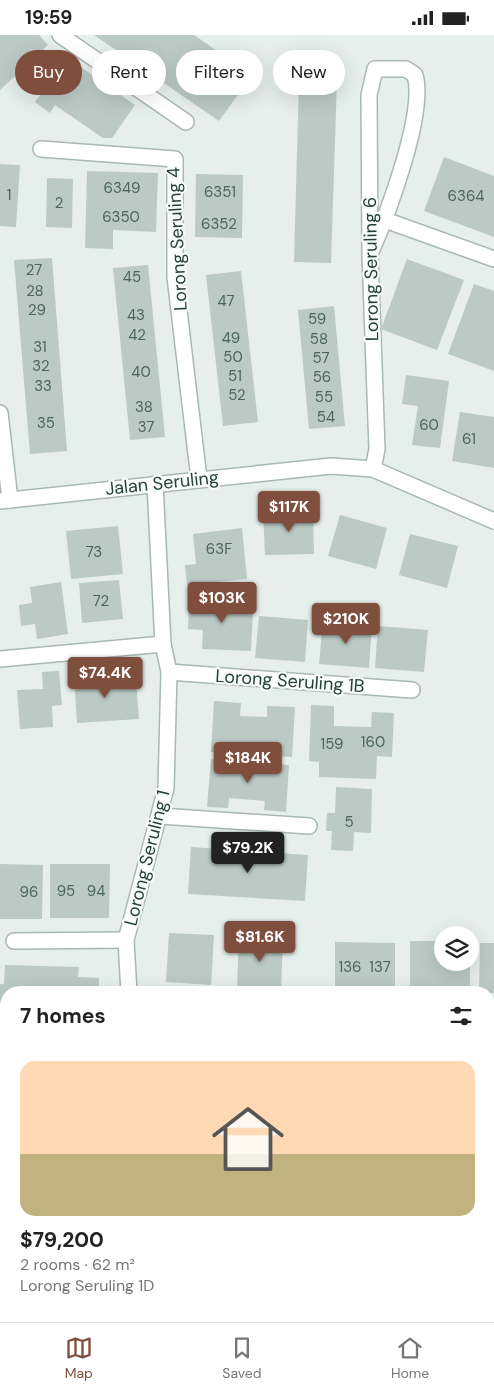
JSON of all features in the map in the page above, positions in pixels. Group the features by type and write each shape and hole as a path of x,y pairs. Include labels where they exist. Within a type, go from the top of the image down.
{"street":[{"path":"60,35 186,122"},
{"name":"Lorong Seruling 6","path":"373,469 377,449 370,254 369,95 375,69 406,69 415,75 418,86 417,109 385,220"},
{"name":"Lorong Seruling 4","path":"42,149 176,159 176,277 199,479"},
{"path":"370,254 385,220 494,259"},
{"path":"0,413 5,501"},
{"name":"Jalan Seruling","path":"5,501 331,466 373,469 494,521"},
{"name":"Lorong Seruling 1","path":"129,986 126,940 166,788 169,672 163,644 155,485"},
{"path":"0,659 163,644"},
{"name":"Lorong Seruling 1B","path":"169,672 412,690"},
{"path":"160,816 308,826"},
{"path":"14,941 126,940"}],"building":[{"path":"0,35 39,35 48,45 43,50 15,50 15,76 0,90"},
{"path":"94,35 194,35 216,50 176,50 176,91 166,85 166,50 116,50"},
{"path":"82,68 92,75 92,95 121,95 135,105 112,138 103,138 55,105 50,113 35,102 40,95 82,95"},
{"path":"181,95 238,95 219,121"},
{"path":"299,95 337,95 331,263 294,262"},
{"path":"444,157 494,176 494,237 424,211"},
{"path":"0,164 20,165 16,227 0,226"},
{"path":"87,171 158,173 156,232 113,230 113,249 85,248"},
{"path":"196,174 243,175 242,238 195,237"},
{"path":"47,178 73,179 72,228 46,227"},
{"path":"52,258 67,451 30,454 14,260"},
{"path":"407,259 464,280 437,350 381,329"},
{"path":"148,265 165,437 130,440 113,268"},
{"path":"241,271 258,422 223,426 206,275"},
{"path":"474,284 494,291 494,371 448,354"},
{"path":"334,306 345,426 309,429 298,310"},
{"path":"406,375 449,381 440,448 412,445 418,406 402,404"},
{"path":"460,412 494,417 494,468 452,461"},
{"path":"313,511 314,554 265,555 263,512"},
{"path":"340,515 387,528 376,569 328,556"},
{"path":"118,526 123,574 71,579 66,531"},
{"path":"242,528 247,579 187,585 185,565 196,564 193,534"},
{"path":"410,534 458,546 447,588 399,575"},
{"path":"119,580 123,619 82,623 79,583"},
{"path":"61,582 68,634 37,639 35,624 21,626 19,605 32,603 30,587"},
{"path":"189,598 242,600 242,611 253,611 251,651 202,649 203,630 188,629"},
{"path":"259,616 308,620 305,662 255,658"},
{"path":"323,621 372,625 369,668 319,664"},
{"path":"378,626 428,630 424,672 375,668"},
{"path":"59,671 62,705 52,706 53,727 20,729 17,690 43,689 42,672"},
{"path":"117,674 117,681 136,680 139,719 77,723 74,677"},
{"path":"214,701 241,703 240,716 267,717 267,706 295,707 292,757 211,752"},
{"path":"311,705 334,706 334,726 371,727 372,712 394,713 392,757 377,756 376,779 319,777 319,762 309,761"},
{"path":"211,759 289,765 286,812 264,810 265,801 229,798 228,808 207,807"},
{"path":"336,787 372,789 371,833 354,832 353,851 331,850 332,831 326,831 327,813 335,813"},
{"path":"191,847 308,855 305,901 188,894"},
{"path":"0,864 43,865 42,919 0,919"},
{"path":"50,864 110,864 109,918 50,918"},
{"path":"169,933 214,935 211,985 166,982"},
{"path":"239,937 283,939 281,986 237,986"},
{"path":"410,941 434,941 434,971 470,971 470,986 410,986"},
{"path":"335,942 395,943 395,986 335,986"},
{"path":"480,943 494,943 494,986 479,986"},
{"path":"5,965 79,967 78,977 99,978 99,986 0,986 0,984 4,984"}]}
